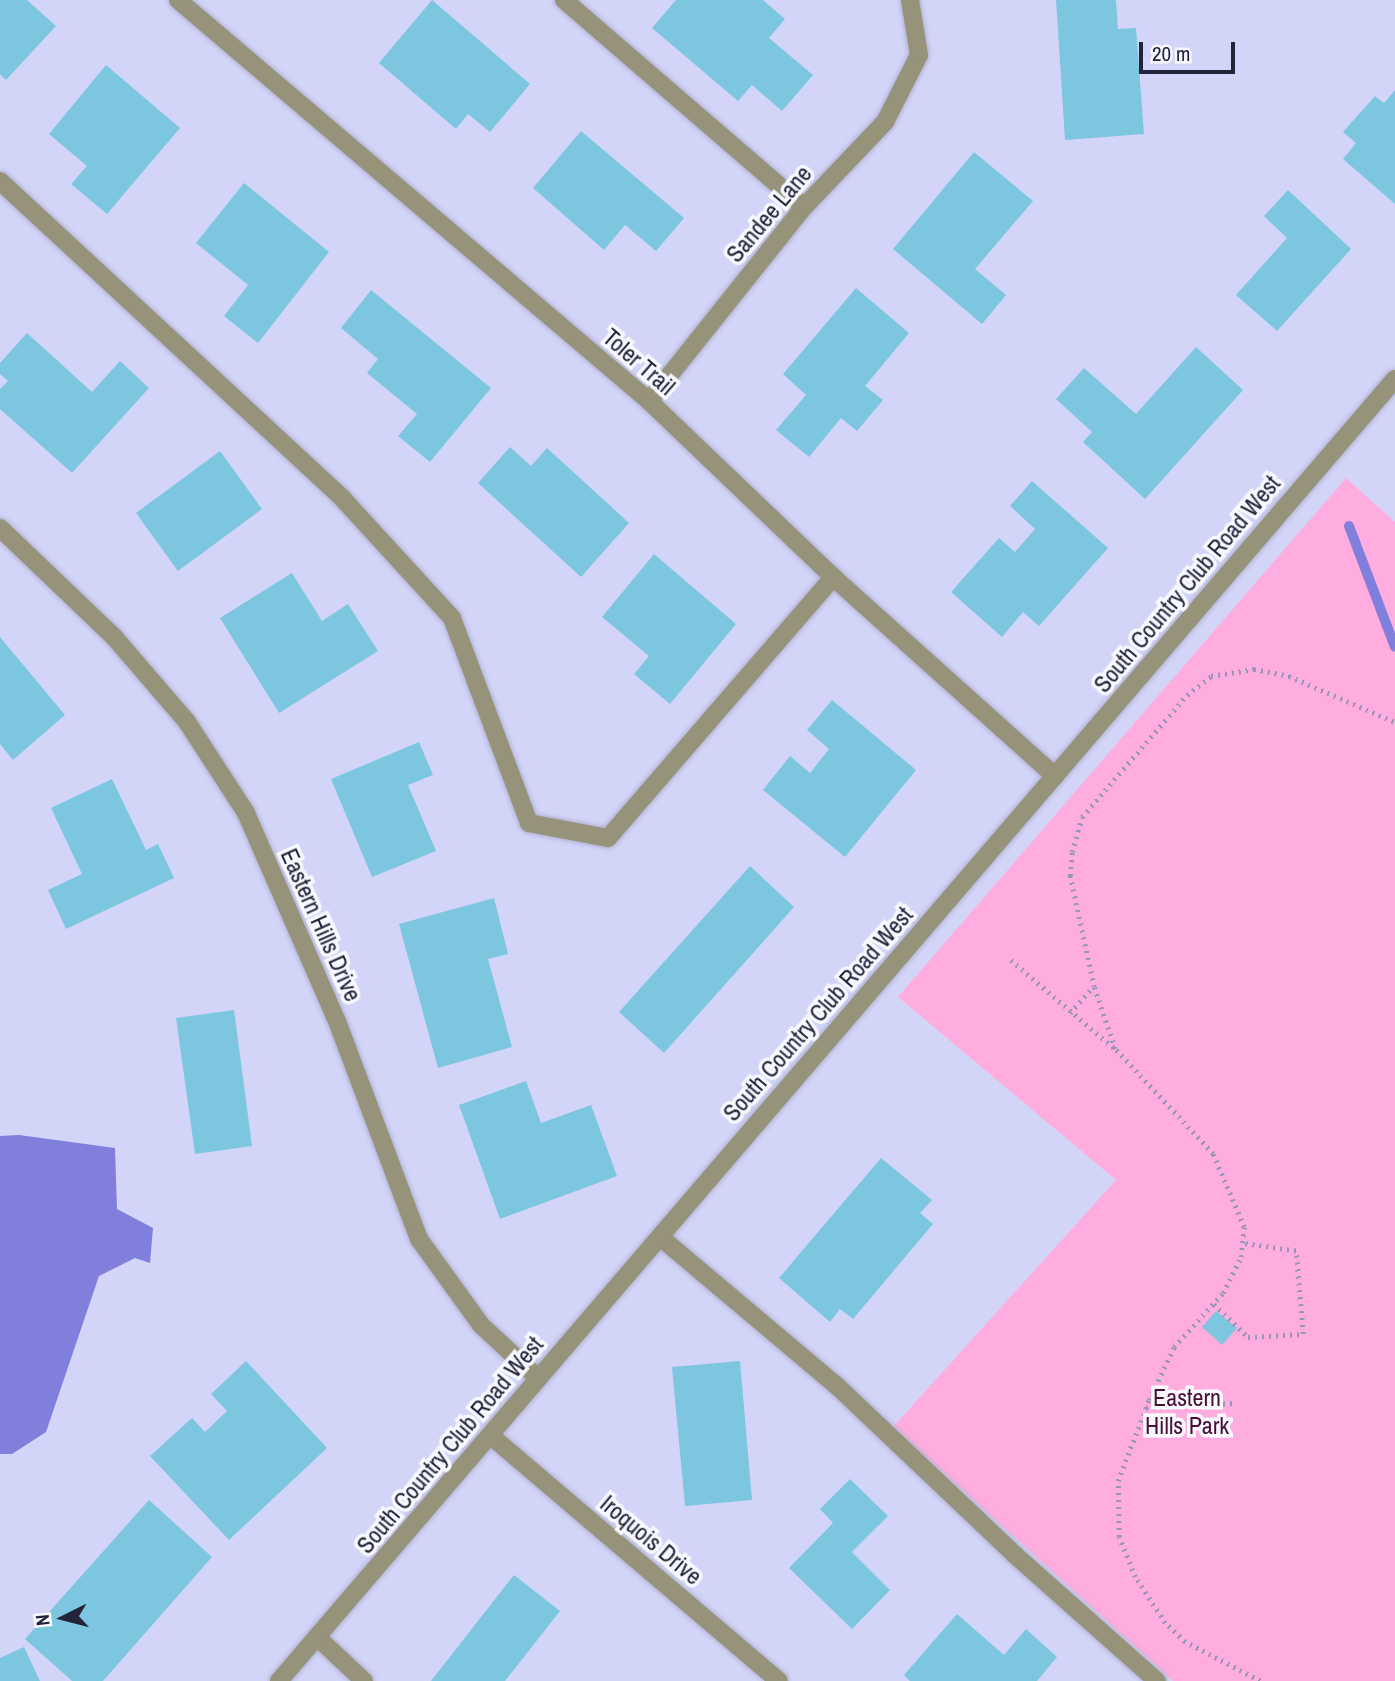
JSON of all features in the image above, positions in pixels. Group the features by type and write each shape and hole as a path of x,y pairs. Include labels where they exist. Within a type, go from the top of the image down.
{"street":[{"name":"Toler Trail","path":"178,0 649,401 833,577 1055,776"},
{"path":"564,0 804,207"},
{"name":"Sandee Lane","path":"649,401 804,207 885,122 919,55 910,0"},
{"path":"0,181 344,499 452,618 530,823 608,838 833,577"},
{"name":"South Country Club Road West","path":"279,1681 1395,379"},
{"name":"Eastern Hills Drive","path":"0,528 124,647 187,722 246,813 337,1021 419,1240 481,1325 538,1378"},
{"path":"660,1237 837,1386 977,1521 1157,1681"},
{"name":"Iroquois Drive","path":"491,1436 779,1681"},
{"path":"318,1638 364,1681"}],"path":[{"path":"1115,1049 1094,987 1070,876 1082,817 1187,695 1211,677 1254,669 1289,676 1395,722"},
{"path":"1011,960 1115,1049 1213,1154 1244,1227 1241,1257 1214,1304 1174,1347 1146,1408 1118,1480 1115,1509 1119,1537 1135,1577 1165,1623 1185,1642 1260,1681"},
{"path":"1070,1013 1094,987"},
{"path":"1214,1304 1248,1337 1303,1334 1296,1251 1242,1243"},
{"path":"1146,1408 1234,1403"}],"green space":[{"name":"Eastern Hills Park","path":"1346,478 1395,522 1395,1681 1173,1681 893,1427 1116,1180 898,997"}],"shaded area":[{"path":"19,1135 115,1148 117,1209 153,1228 150,1263 135,1258 99,1276 46,1432 12,1454 0,1454 0,1136"}],"building":[{"path":"0,0 27,0 56,26 6,80 0,74"},
{"path":"432,0 530,84 490,132 468,114 456,129 379,63"},
{"path":"676,0 763,0 785,19 769,38 813,75 782,111 752,85 738,101 652,28"},
{"path":"1056,0 1116,0 1118,29 1136,28 1144,134 1065,140"},
{"path":"106,65 180,128 107,214 71,184 87,166 49,134"},
{"path":"1395,90 1395,204 1343,159 1356,143 1343,132 1375,96 1384,103"},
{"path":"581,131 684,218 656,251 625,225 604,250 533,188"},
{"path":"974,152 1033,201 975,269 1006,295 982,324 893,249"},
{"path":"244,183 329,252 258,343 224,316 248,285 196,243"},
{"path":"1288,190 1351,249 1277,331 1236,295 1287,238 1264,216"},
{"path":"856,288 909,333 865,386 883,400 857,431 841,418 809,457 776,430 806,395 783,374"},
{"path":"371,290 491,388 430,462 398,436 417,414 367,373 378,359 341,328"},
{"path":"27,333 92,392 120,361 149,388 72,473 0,409 0,389 8,381 0,374 0,363"},
{"path":"1196,347 1243,390 1145,499 1083,442 1092,432 1056,399 1084,368 1136,414"},
{"path":"510,447 531,466 547,448 629,523 581,577 478,483"},
{"path":"220,451 262,509 178,571 136,513"},
{"path":"1032,481 1108,548 1039,626 1023,612 1002,637 951,592 999,538 1015,552 1035,529 1010,506"},
{"path":"654,554 736,624 670,704 634,674 649,656 602,617"},
{"path":"292,573 322,621 348,604 378,651 279,713 220,618"},
{"path":"0,637 65,715 13,760 0,744"},
{"path":"832,700 916,770 845,857 763,790 790,756 810,773 829,749 807,730"},
{"path":"419,742 433,775 408,785 436,851 372,877 331,779"},
{"path":"112,779 146,850 158,844 174,878 66,929 48,890 82,874 51,808"},
{"path":"750,866 794,907 664,1053 619,1012"},
{"path":"494,898 508,954 488,959 512,1047 438,1068 399,924"},
{"path":"234,1010 252,1146 195,1154 176,1018"},
{"path":"526,1081 541,1123 591,1105 617,1176 500,1219 459,1105"},
{"path":"881,1158 932,1200 920,1213 933,1224 853,1319 840,1309 830,1322 779,1278"},
{"path":"1216,1311 1237,1328 1222,1345 1202,1327"},
{"path":"246,1361 327,1448 229,1540 150,1456 192,1418 205,1432 227,1411 211,1394"},
{"path":"740,1361 752,1500 685,1506 672,1367"},
{"path":"850,1479 888,1516 852,1552 890,1590 852,1629 789,1568 833,1523 820,1509"},
{"path":"149,1500 212,1557 103,1681 72,1681 25,1639"},
{"path":"514,1575 560,1611 505,1681 431,1681"},
{"path":"957,1614 1004,1655 1026,1629 1057,1657 1037,1681 910,1681 904,1675"},
{"path":"24,1647 40,1681 0,1681 0,1658"}],"waterway":[{"path":"1349,526 1395,647"}]}
